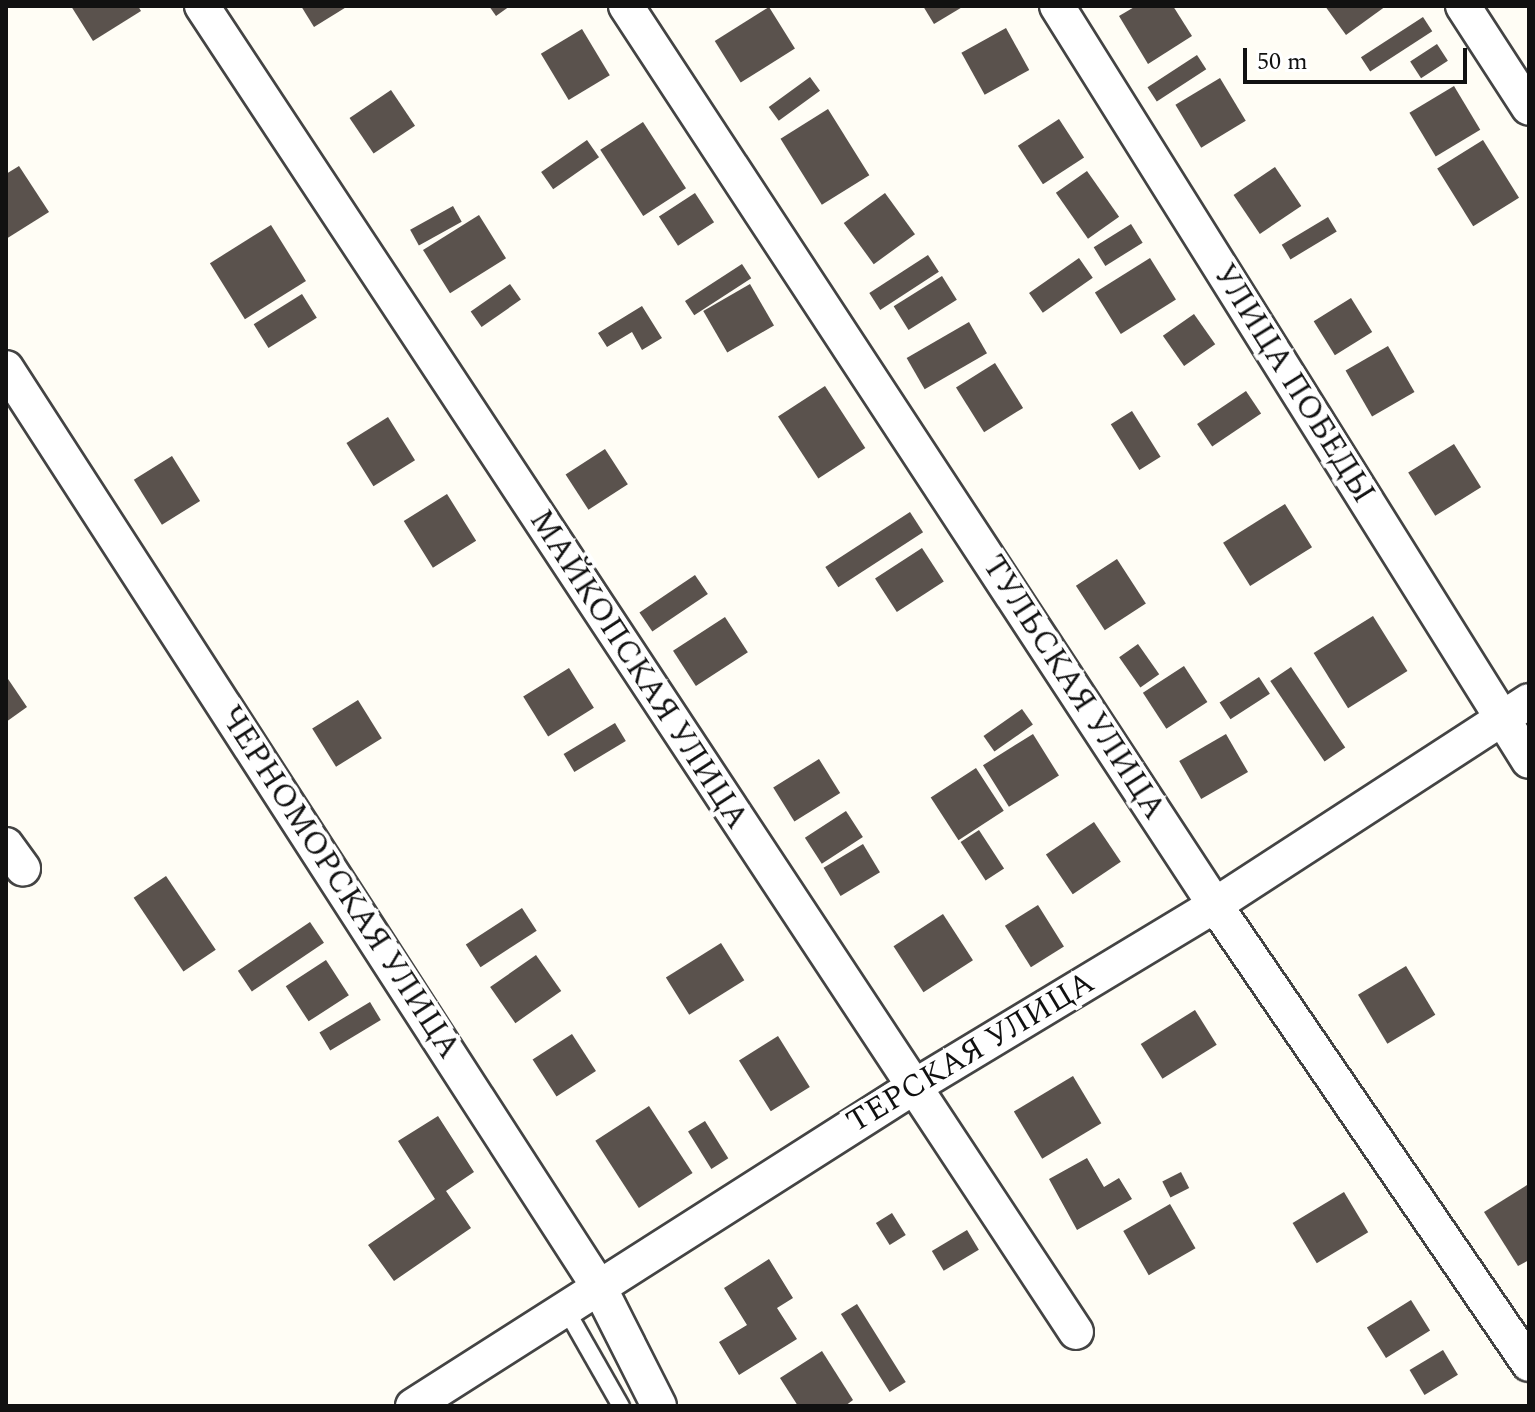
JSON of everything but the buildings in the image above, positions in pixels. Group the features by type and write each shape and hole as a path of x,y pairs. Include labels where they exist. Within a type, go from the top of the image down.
{"street":[{"name":"МАЙКОПСКАЯ УЛИЦА","path":"202,6 912,1088 1076,1332"},
{"name":"ТУЛЬСКАЯ УЛИЦА","path":"626,6 1215,905 1529,1364"},
{"name":"УЛИЦА ПОБЕДЫ","path":"1057,6 1515,710 1529,761"},
{"path":"1463,6 1529,108"},
{"name":"ЧЕРНОМОРСКАЯ УЛИЦА","path":"6,368 599,1287 659,1406"},
{"name":"ТЕРСКАЯ УЛИЦА","path":"413,1406 912,1088 1215,905 1515,710"}],"lane":[{"path":"565,1308 621,1406"}]}
